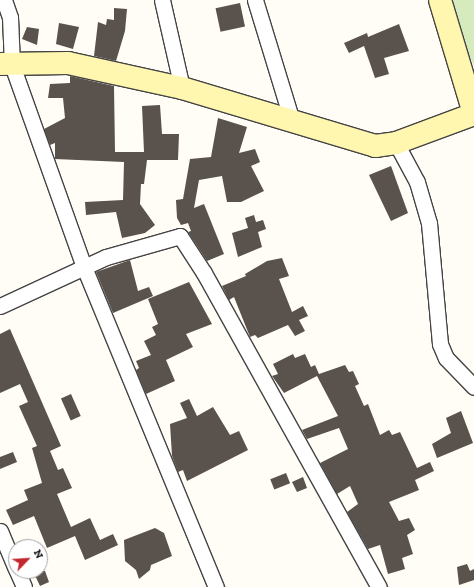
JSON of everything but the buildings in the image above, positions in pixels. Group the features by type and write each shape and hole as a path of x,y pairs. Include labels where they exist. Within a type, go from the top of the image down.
{"street":[{"path":"4,0 10,17 6,65 84,267 216,587"},
{"path":"162,0 182,88"},
{"path":"255,0 292,121"},
{"path":"6,65 58,61 182,88 375,146 396,143 474,113 440,0"},
{"path":"396,143 417,182 429,223 440,344 446,358 474,387"},
{"path":"0,306 84,267 173,237 182,238 379,587"},
{"path":"0,531 8,550"}],"green space":[{"path":"444,0 474,0 474,66"}]}
